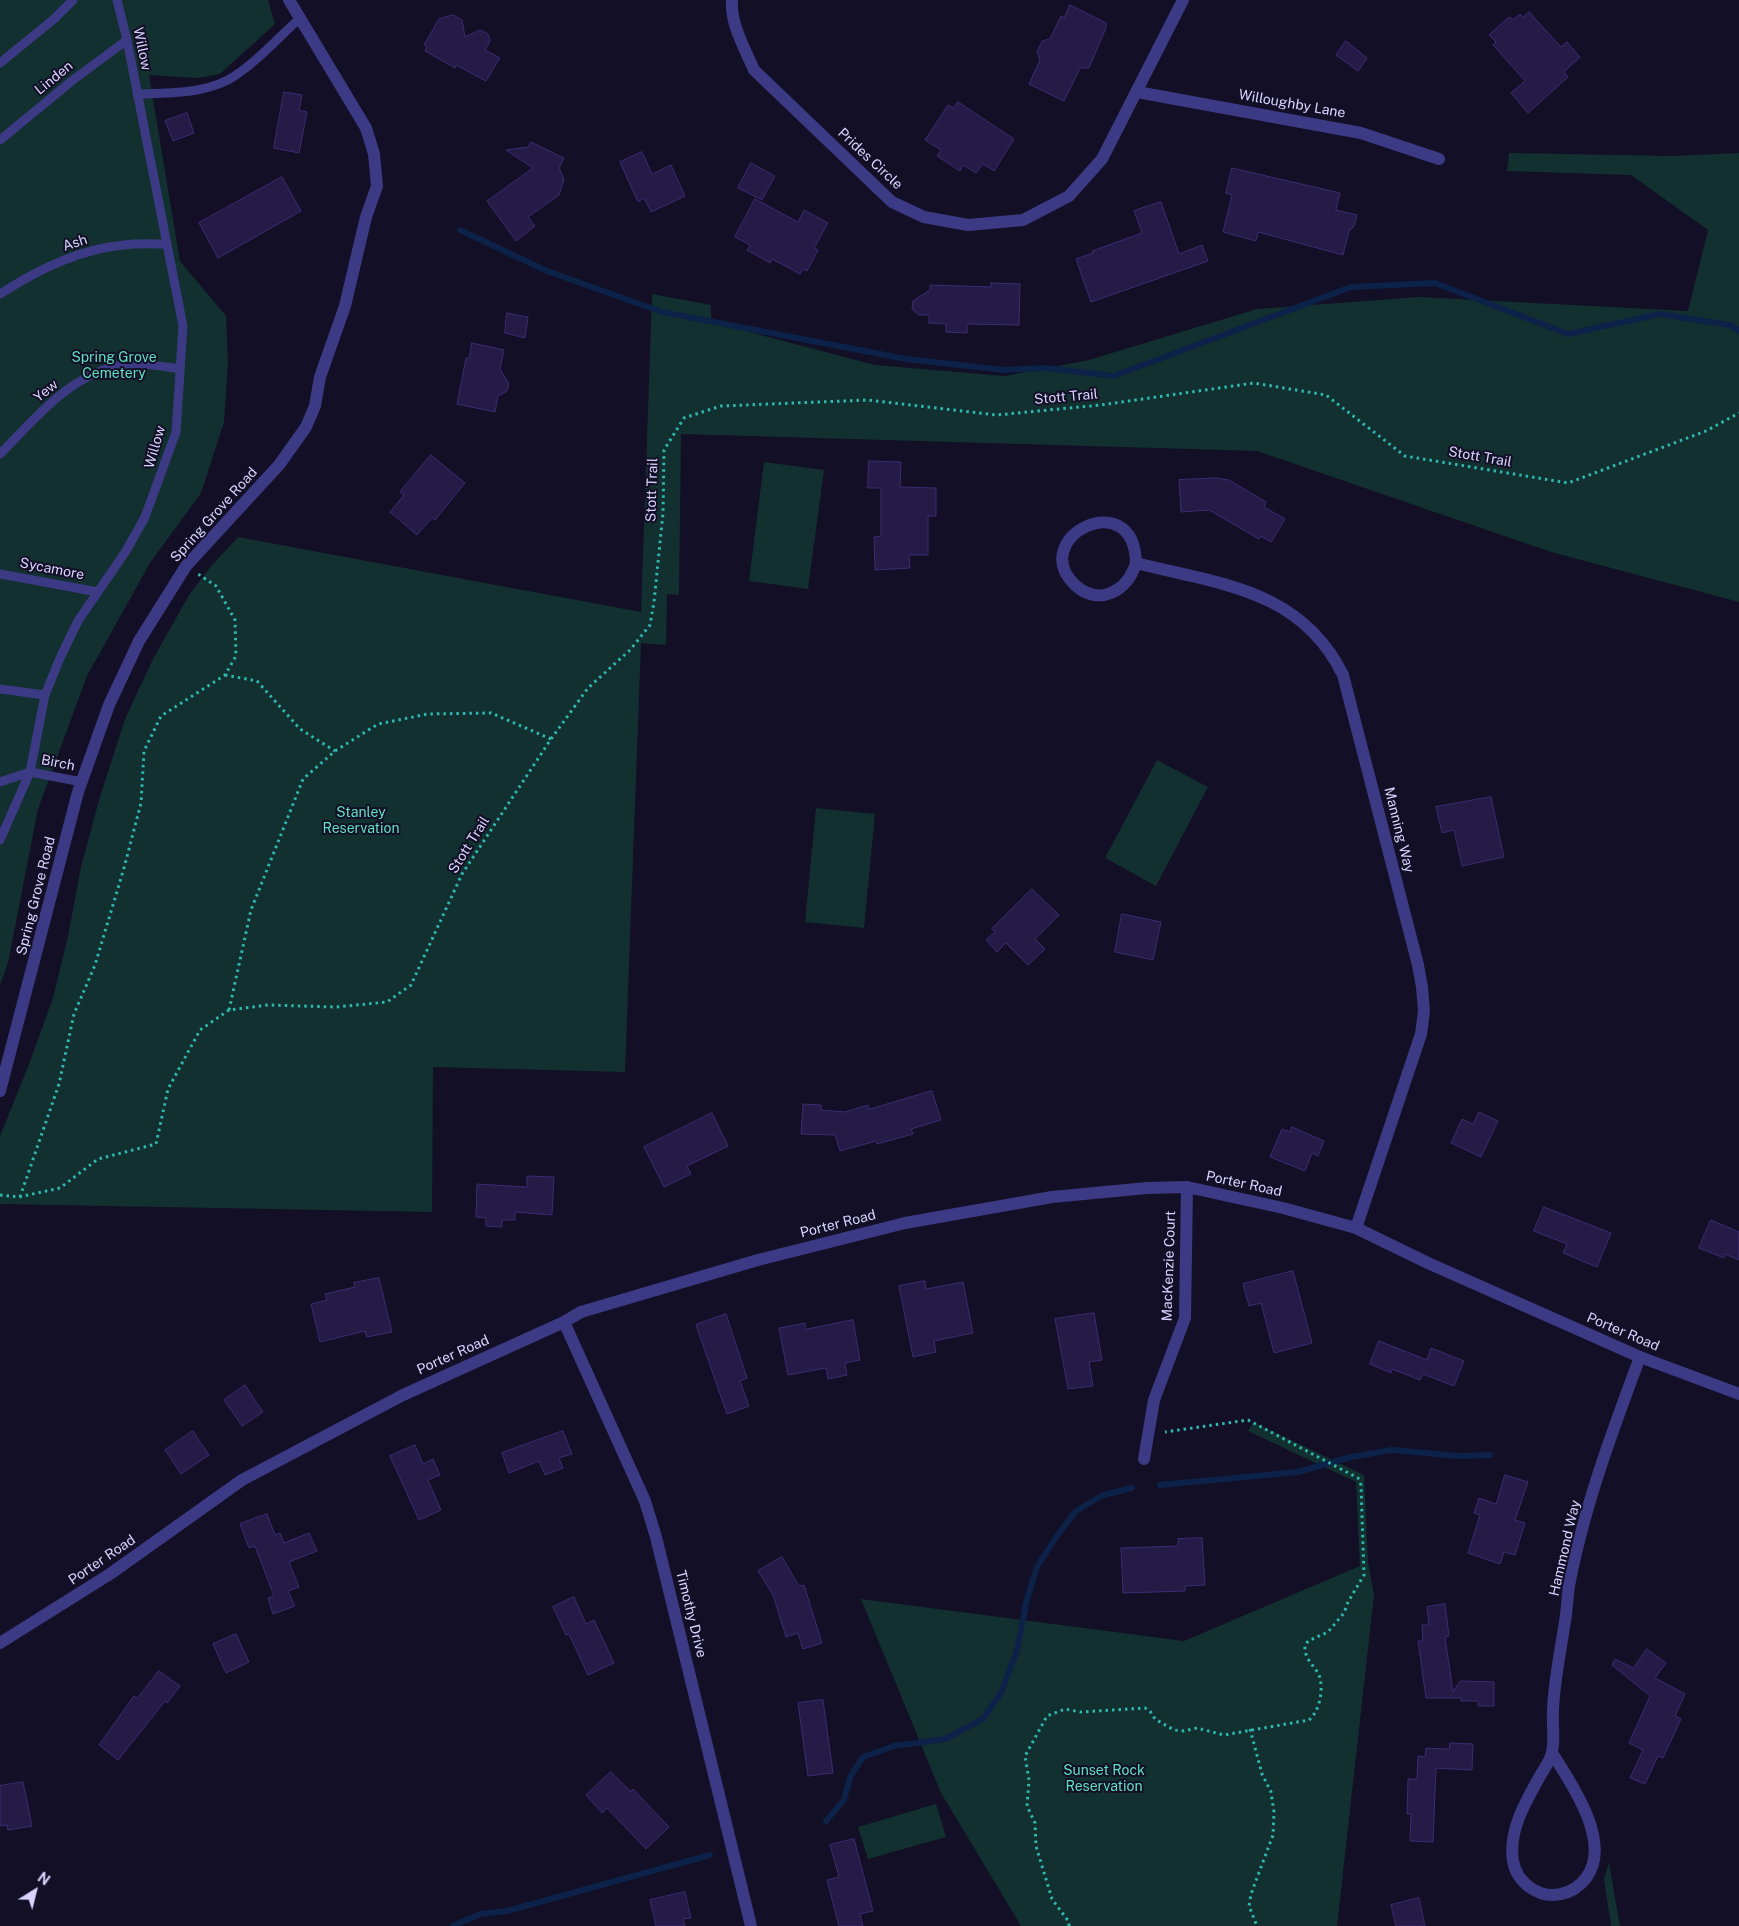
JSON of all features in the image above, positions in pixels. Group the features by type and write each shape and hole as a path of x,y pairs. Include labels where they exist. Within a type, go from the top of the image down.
{"street":[{"name":"Spring Grove Road","path":"0,1091 82,782 109,706 139,641 186,566 275,470 306,427 314,406 320,377 345,306 366,216 377,186 374,154 366,128 345,89 299,19 289,0"},
{"name":"Prides Circle","path":"732,0 731,10 742,44 754,70 892,202 924,217 968,225 1023,220 1044,211 1069,196 1102,159 1183,0"},
{"name":"Willoughby Lane","path":"1137,92 1361,133 1439,159"},
{"path":"1099,522 1111,524 1122,530 1131,539 1136,551 1136,563 1133,574 1126,584 1112,592 1095,594 1084,591 1068,576 1064,565 1064,553 1068,541 1075,531 1086,524 1099,522"},
{"name":"Manning Way","path":"1136,563 1246,591 1281,606 1322,640 1333,655 1342,675 1418,965 1424,1011 1415,1057 1356,1228"},
{"name":"Porter Road","path":"0,1643 110,1574 242,1480 403,1395 564,1322 582,1312 758,1260 905,1223 1052,1197 1147,1188 1187,1187 1283,1208 1356,1228 1428,1263 1640,1357 1739,1394"},
{"name":"MacKenzie Court","path":"1144,1459 1154,1400 1185,1318 1187,1187"},
{"name":"Timothy Drive","path":"564,1322 645,1501 656,1537 751,1926"},
{"name":"Hammond Way","path":"1552,1753 1584,1808 1592,1832 1594,1855 1591,1869 1584,1881 1574,1890 1554,1895 1540,1893 1528,1886 1515,1870 1513,1856 1516,1828 1522,1811 1552,1753 1553,1710 1558,1663 1569,1587 1579,1540 1602,1458 1640,1357"}],"lane":[{"path":"0,63 73,0"},
{"name":"Willow","path":"0,840 30,772 45,695 60,658 75,629 126,551 145,517 161,478 176,432 183,326 127,40 117,0"},
{"path":"137,94 183,93 205,88 229,79 299,19"},
{"name":"Linden","path":"0,140 73,80 127,40"},
{"name":"Ash","path":"0,294 28,276 82,253 124,244 166,244"},
{"name":"Yew","path":"0,454 47,406 84,378 116,366 146,364 180,369"},
{"name":"Sycamore","path":"0,574 98,592"},
{"path":"0,689 45,695"},
{"name":"Birch","path":"0,782 30,772 82,782"}],"path":[{"name":"Stott Trail","path":"0,1195 19,1197 60,1188 98,1159 156,1144 168,1089 200,1030 228,1010 268,1004 336,1007 387,1002 411,985 462,874 551,739 588,688 630,650 650,626 663,513 664,450 684,418 721,406 868,400 996,415 1101,405 1254,383 1326,395 1405,456 1568,483 1706,431 1739,413"},
{"path":"19,1197 59,1084 74,1014 95,965 124,868 142,803 144,751 161,716 224,675 236,656 235,620 216,586 186,566"},
{"path":"224,675 257,681 300,729 335,751"},
{"path":"228,1010 251,910 303,779 335,751 378,724 428,714 491,713 551,739"},
{"path":"1069,1926 1069,1922 1052,1899 1036,1846 1035,1824 1026,1806 1029,1780 1025,1756 1047,1716 1065,1709 1080,1712 1139,1708 1150,1711 1155,1720 1174,1730 1184,1731 1197,1728 1224,1734 1309,1720 1317,1709 1321,1682 1308,1660 1305,1646 1308,1641 1328,1632 1344,1613 1348,1602 1364,1575 1361,1485 1358,1478 1248,1420 1170,1433 1149,1431"},
{"path":"1250,1729 1262,1774 1271,1792 1274,1812 1273,1835 1251,1894 1250,1906 1257,1926"}],"green space":[{"name":"Spring Grove Cemetery","path":"0,0 268,0 275,24 220,74 197,78 149,75 180,261 226,316 228,363 224,422 201,493 150,563 87,676 38,809 8,963 0,985"},
{"name":"Stanley Reservation","path":"1509,153 1674,156 1739,153 1739,602 1551,552 1257,451 681,434 679,595 667,594 666,645 641,643 625,1072 433,1067 432,1212 0,1204 0,1136 53,998 68,936 81,867 99,800 125,719 153,659 189,595 212,565 238,537 641,612 652,294 711,305 711,322 875,365 1005,376 1089,360 1257,309 1419,297 1688,311 1708,230 1631,175 1507,171"},
{"path":"764,462 824,470 808,589 749,581"},
{"path":"1157,760 1208,787 1156,886 1105,858"},
{"path":"816,808 875,814 864,928 805,922"},
{"name":"Sunset Rock Reservation","path":"1253,1422 1364,1475 1368,1562 1374,1595 1337,1926 1021,1926 941,1793 861,1599 1184,1641 1360,1566 1356,1482 1248,1431"},
{"path":"936,1804 946,1837 868,1859 858,1827"},
{"path":"1609,1863 1620,1926 1611,1926 1604,1879"}],"building":[{"path":"1070,5 1106,23 1106,28 1089,68 1080,68 1064,101 1029,84 1040,60 1037,52 1042,41 1050,39 1061,16 1064,18"},
{"path":"1529,12 1561,47 1567,42 1580,57 1564,72 1568,77 1528,113 1511,93 1525,81 1493,45 1496,42 1489,35 1509,17 1513,20 1520,14 1523,17"},
{"path":"453,15 462,20 465,37 480,30 488,34 490,41 485,50 500,58 486,81 456,65 455,68 425,51 427,47 424,45 439,19"},
{"path":"1346,41 1367,58 1358,71 1336,55"},
{"path":"284,92 302,95 299,110 307,112 299,153 274,148"},
{"path":"958,102 1014,139 994,171 983,164 976,173 963,165 960,171 937,156 941,150 925,140 948,105 953,108"},
{"path":"187,113 194,133 173,141 165,121"},
{"path":"531,142 564,158 559,168 564,179 559,195 528,217 535,226 516,241 487,201 533,168 506,150 528,147"},
{"path":"642,152 652,174 671,165 685,196 651,212 644,198 638,202 620,162"},
{"path":"751,163 775,176 762,200 738,188"},
{"path":"1232,168 1340,193 1336,210 1357,215 1354,226 1349,231 1343,255 1258,232 1256,241 1223,232 1232,195 1226,193"},
{"path":"282,177 301,211 218,258 199,223"},
{"path":"755,199 798,222 804,210 828,223 814,248 818,250 807,271 803,269 800,274 772,259 770,263 747,250 750,245 735,237"},
{"path":"1161,202 1179,254 1202,245 1208,261 1091,302 1076,259 1093,253 1092,251 1142,233 1134,211"},
{"path":"991,283 1020,284 1019,325 967,324 967,333 946,332 946,324 929,323 929,315 919,315 912,309 913,301 930,290 930,285 991,287"},
{"path":"507,313 528,317 525,338 505,333"},
{"path":"472,343 504,350 500,369 509,384 507,391 498,396 495,412 457,404 466,358 469,358"},
{"path":"431,455 465,483 435,520 432,518 417,535 390,512 404,495 400,492"},
{"path":"869,461 901,462 900,487 936,488 936,516 928,516 928,555 909,555 910,568 875,570 874,537 881,536 881,488 868,488"},
{"path":"1217,478 1229,480 1266,502 1264,507 1285,519 1271,542 1261,536 1259,539 1209,510 1181,512 1179,480"},
{"path":"1491,797 1504,857 1462,866 1454,830 1442,833 1436,807"},
{"path":"1032,889 1059,915 1035,939 1045,949 1028,965 1006,943 997,952 986,940 995,932 992,929"},
{"path":"1122,914 1161,922 1153,960 1115,952"},
{"path":"932,1091 941,1120 911,1129 913,1134 877,1144 876,1141 840,1151 835,1135 801,1134 803,1104 821,1105 821,1110 845,1112 868,1105 869,1109"},
{"path":"1479,1112 1498,1121 1481,1157 1451,1143 1462,1119 1473,1124"},
{"path":"712,1113 728,1146 687,1166 691,1174 664,1187 644,1147"},
{"path":"1292,1127 1324,1141 1318,1156 1312,1153 1305,1171 1270,1157 1282,1129 1290,1132"},
{"path":"527,1176 554,1177 552,1215 515,1212 515,1220 502,1220 502,1227 486,1226 486,1218 476,1217 477,1184 527,1187"},
{"path":"1544,1207 1611,1233 1597,1267 1563,1253 1567,1244 1534,1231"},
{"path":"1711,1220 1739,1232 1739,1260 1725,1254 1724,1258 1699,1248"},
{"path":"1293,1271 1312,1343 1274,1353 1261,1303 1249,1306 1243,1284"},
{"path":"379,1278 392,1332 367,1337 365,1331 320,1342 311,1304 327,1300 325,1294 355,1287 354,1283"},
{"path":"925,1281 926,1289 963,1282 973,1333 934,1341 936,1352 913,1357 899,1286"},
{"path":"1094,1313 1102,1360 1089,1362 1093,1386 1068,1389 1055,1319"},
{"path":"726,1314 747,1378 740,1381 749,1406 727,1414 696,1325"},
{"path":"853,1320 860,1360 845,1363 847,1375 828,1379 826,1368 788,1375 779,1328 805,1323 806,1329"},
{"path":"1379,1341 1427,1360 1431,1348 1464,1361 1454,1386 1423,1374 1420,1380 1392,1369 1391,1373 1370,1364"},
{"path":"245,1385 263,1412 242,1426 224,1400"},
{"path":"193,1431 209,1455 181,1474 165,1450"},
{"path":"563,1431 572,1454 559,1458 563,1468 545,1475 539,1461 509,1473 502,1453"},
{"path":"415,1445 423,1464 433,1459 440,1475 428,1480 441,1510 419,1520 390,1456"},
{"path":"1505,1475 1528,1482 1515,1520 1525,1523 1515,1555 1504,1552 1500,1564 1468,1553 1480,1515 1474,1513 1479,1498 1496,1504"},
{"path":"267,1514 275,1535 280,1533 284,1543 309,1533 317,1551 289,1562 299,1587 288,1591 295,1606 273,1614 268,1598 274,1596 255,1546 249,1548 240,1524"},
{"path":"1202,1538 1205,1585 1185,1586 1185,1591 1123,1593 1121,1548 1178,1546 1178,1539"},
{"path":"782,1557 799,1586 804,1585 822,1643 803,1649 798,1633 786,1637 773,1595 758,1571"},
{"path":"574,1597 586,1624 594,1620 614,1663 588,1675 569,1634 566,1635 553,1607"},
{"path":"1445,1604 1449,1636 1445,1637 1453,1692 1460,1681 1494,1682 1494,1706 1478,1706 1478,1701 1461,1701 1461,1698 1426,1698 1418,1641 1423,1641 1422,1625 1429,1625 1427,1607"},
{"path":"236,1634 249,1662 226,1673 213,1644"},
{"path":"1647,1649 1666,1663 1655,1678 1685,1694 1675,1716 1681,1719 1663,1758 1658,1756 1645,1784 1630,1778 1643,1750 1629,1743 1650,1696 1612,1665 1615,1659 1633,1668"},
{"path":"159,1671 180,1686 167,1703 165,1701 118,1760 99,1745 134,1696 137,1698"},
{"path":"823,1700 833,1773 808,1776 798,1703"},
{"path":"1450,1743 1473,1744 1472,1770 1436,1768 1433,1842 1410,1841 1411,1814 1407,1814 1408,1779 1417,1779 1418,1756 1425,1757 1426,1748 1449,1749"},
{"path":"611,1772 631,1792 633,1789 669,1827 646,1849 607,1808 602,1813 586,1795"},
{"path":"23,1782 32,1826 8,1830 7,1825 0,1826 0,1786"},
{"path":"854,1839 873,1911 860,1914 863,1926 839,1926 827,1880 839,1877 830,1845"},
{"path":"685,1892 691,1918 683,1919 685,1926 656,1926 650,1900"},
{"path":"1419,1898 1425,1926 1396,1926 1391,1905"}],"waterway":[{"path":"460,230 547,271 662,312 906,359 1004,370 1046,368 1114,376 1351,287 1435,283 1568,334 1660,314 1730,325 1739,331"},
{"path":"1160,1485 1298,1472 1351,1457 1392,1450 1459,1456 1490,1455"},
{"path":"826,1821 844,1800 850,1777 863,1757 894,1746 945,1739 983,1719 1001,1693 1017,1650 1026,1603 1037,1567 1056,1537 1076,1511 1103,1495 1132,1488"},
{"path":"453,1926 480,1914 507,1911 710,1855"}]}
